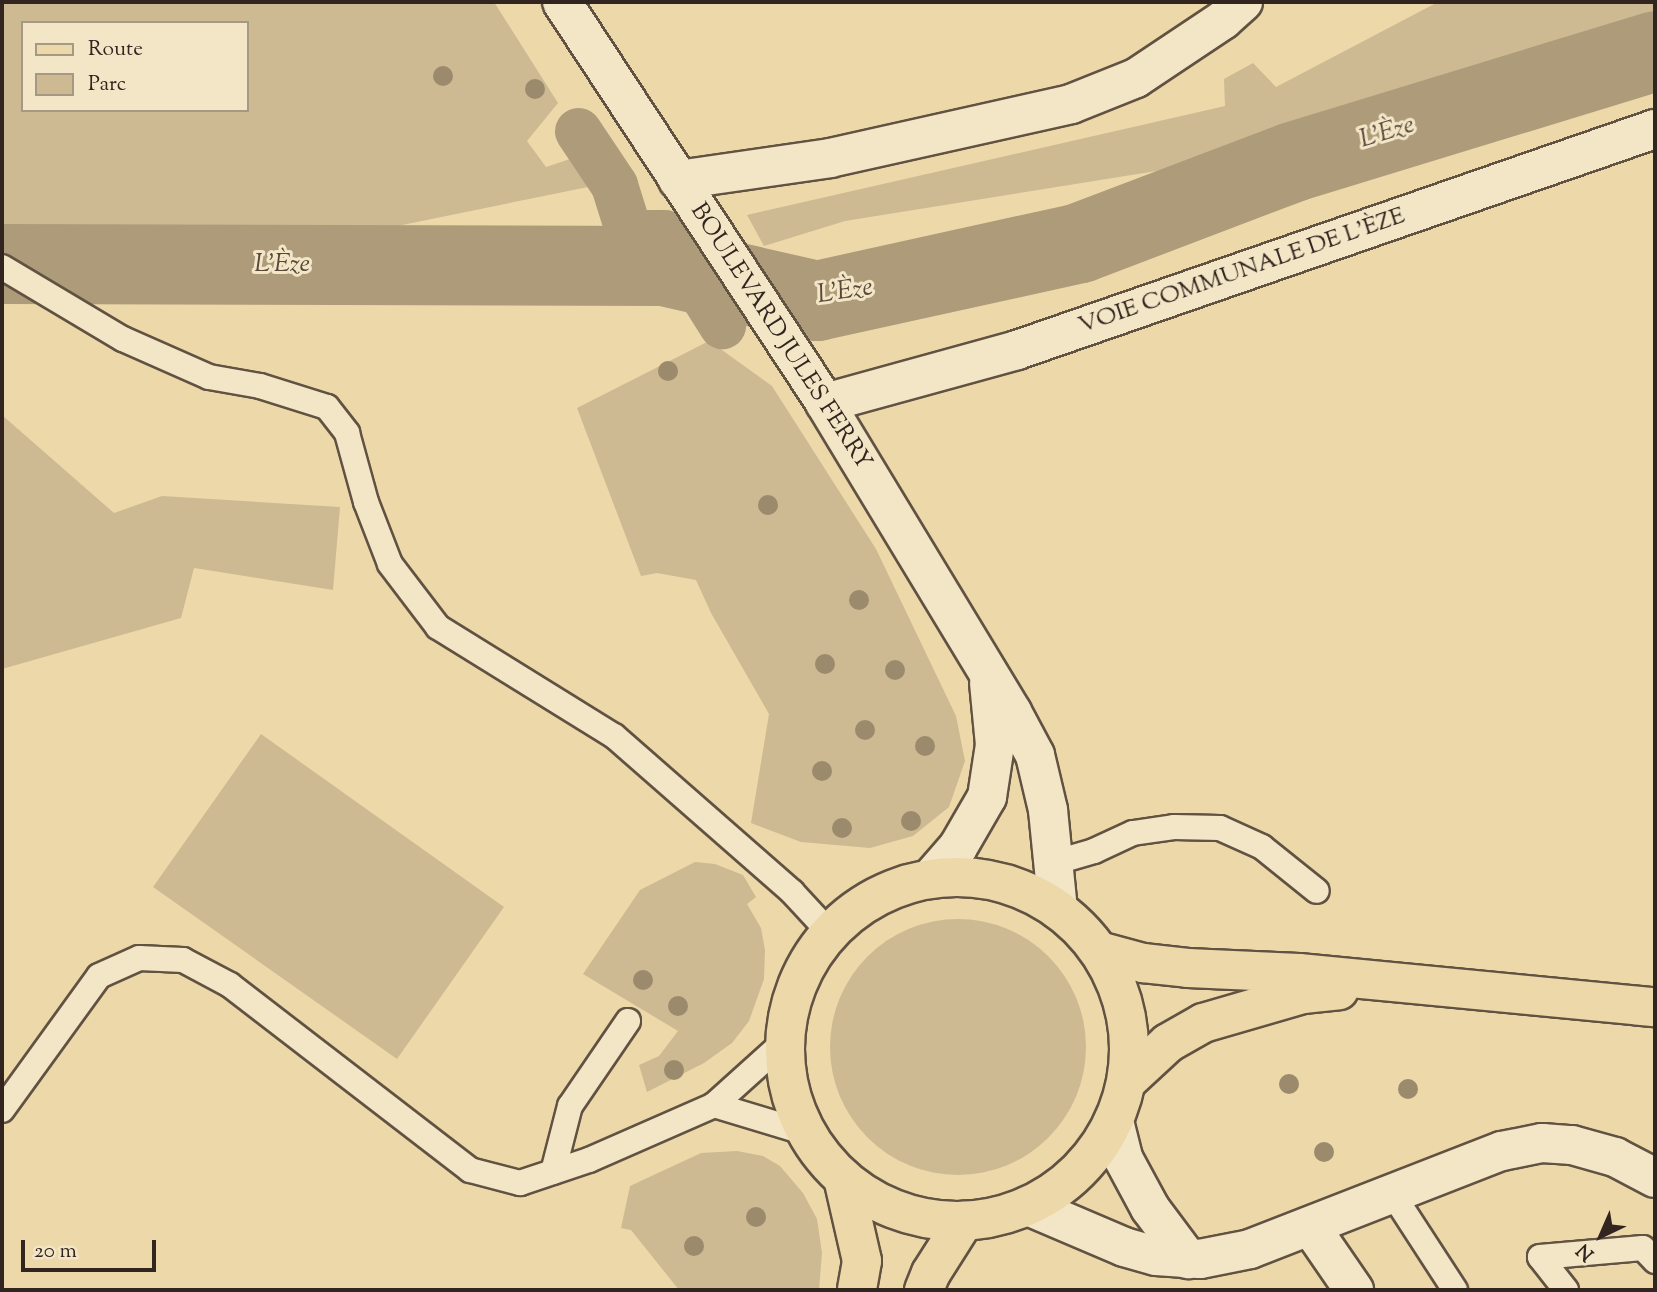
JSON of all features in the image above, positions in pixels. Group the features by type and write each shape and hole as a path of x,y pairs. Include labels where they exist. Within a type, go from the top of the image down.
{"main road":[{"path":"964,877 998,881 1029,892 1058,910 1081,928 1099,951 1115,981 1126,1014 1130,1047 1127,1081 1114,1121 1099,1148 1079,1171 1028,1206 1008,1214 964,1221 931,1219 900,1211 870,1197 843,1178 807,1133 794,1104 787,1073 785,1041 796,988 808,963 830,933 854,911 884,893 930,878 964,877"},
{"path":"1099,951 1143,963 1188,968 1299,973 1655,1007"},
{"path":"1127,1081 1168,1043 1203,1023 1303,994 1403,983"},
{"path":"843,1178 862,1261 857,1290"},
{"path":"924,1290 931,1273 964,1221"}],"street":[{"name":"BOULEVARD JULES FERRY","path":"562,2 825,403 989,678 1013,712 1035,755 1048,810 1058,910"},
{"path":"685,190 1071,104 1136,78 1201,36 1243,2"},
{"name":"VOIE COMMUNALE DE L'ÈZE","path":"825,403 1017,350 1655,130"},
{"name":"BOULEVARD JULES FERRY","path":"930,878 958,847 987,796 995,745 989,678"},
{"path":"1114,1121 1123,1158 1150,1208 1188,1259"},
{"path":"1028,1206 1124,1247 1156,1256 1188,1259 1226,1256 1502,1151 1542,1143 1572,1145 1615,1157 1655,1178"},
{"path":"1310,1226 1354,1290"}],"lane":[{"path":"2,267 123,340 209,377 260,386 327,407 347,433 366,502 390,564 438,627 614,736 792,892 830,933"},
{"path":"1053,863 1094,851 1133,833 1174,827 1220,828 1262,847 1317,891"},
{"path":"2,1110 99,976 139,958 183,960 230,985 470,1170 520,1183 553,1172 714,1105 785,1041"},
{"path":"553,1172 570,1106 628,1021"},
{"path":"714,1105 807,1133"},
{"path":"1392,1193 1455,1290"},
{"path":"1566,1290 1540,1257 1643,1248 1655,1261"}],"green space":[{"path":"2,2 494,2 558,103 527,141 546,167 573,158 588,187 368,232 2,230"},
{"path":"1438,2 1655,2 1655,38 1281,151 845,221 764,246 747,215 1225,106 1224,79 1253,63 1276,87"},
{"path":"713,339 722,350 772,386 876,549 956,716 965,761 949,807 913,836 870,848 801,842 751,823 769,714 711,613 696,580 657,573 641,576 577,408"},
{"path":"2,415 114,513 162,496 340,507 333,590 194,568 181,618 2,669"},
{"path":"261,734 504,907 397,1059 153,887"},
{"path":"695,862 715,864 743,875 756,897 747,904 761,928 765,950 764,979 749,1021 732,1043 704,1063 647,1092 639,1065 659,1056 678,1031 583,974 640,890"},
{"path":"958,919 995,924 1018,934 1049,956 1071,987 1081,1010 1086,1047 1081,1084 1071,1107 1049,1138 1018,1160 995,1170 958,1175 921,1170 898,1160 867,1138 845,1107 835,1084 830,1047 835,1010 845,987 867,956 898,934 921,924"},
{"path":"737,1151 763,1156 780,1166 803,1193 817,1219 822,1253 819,1290 679,1290 631,1230 621,1228 630,1186 701,1153"}],"waterway":[{"name":"L'Èze","path":"2,264 664,266 817,301 1080,243 1293,162 1655,51"},
{"path":"578,131 614,185 629,233 664,233 722,325"}]}
